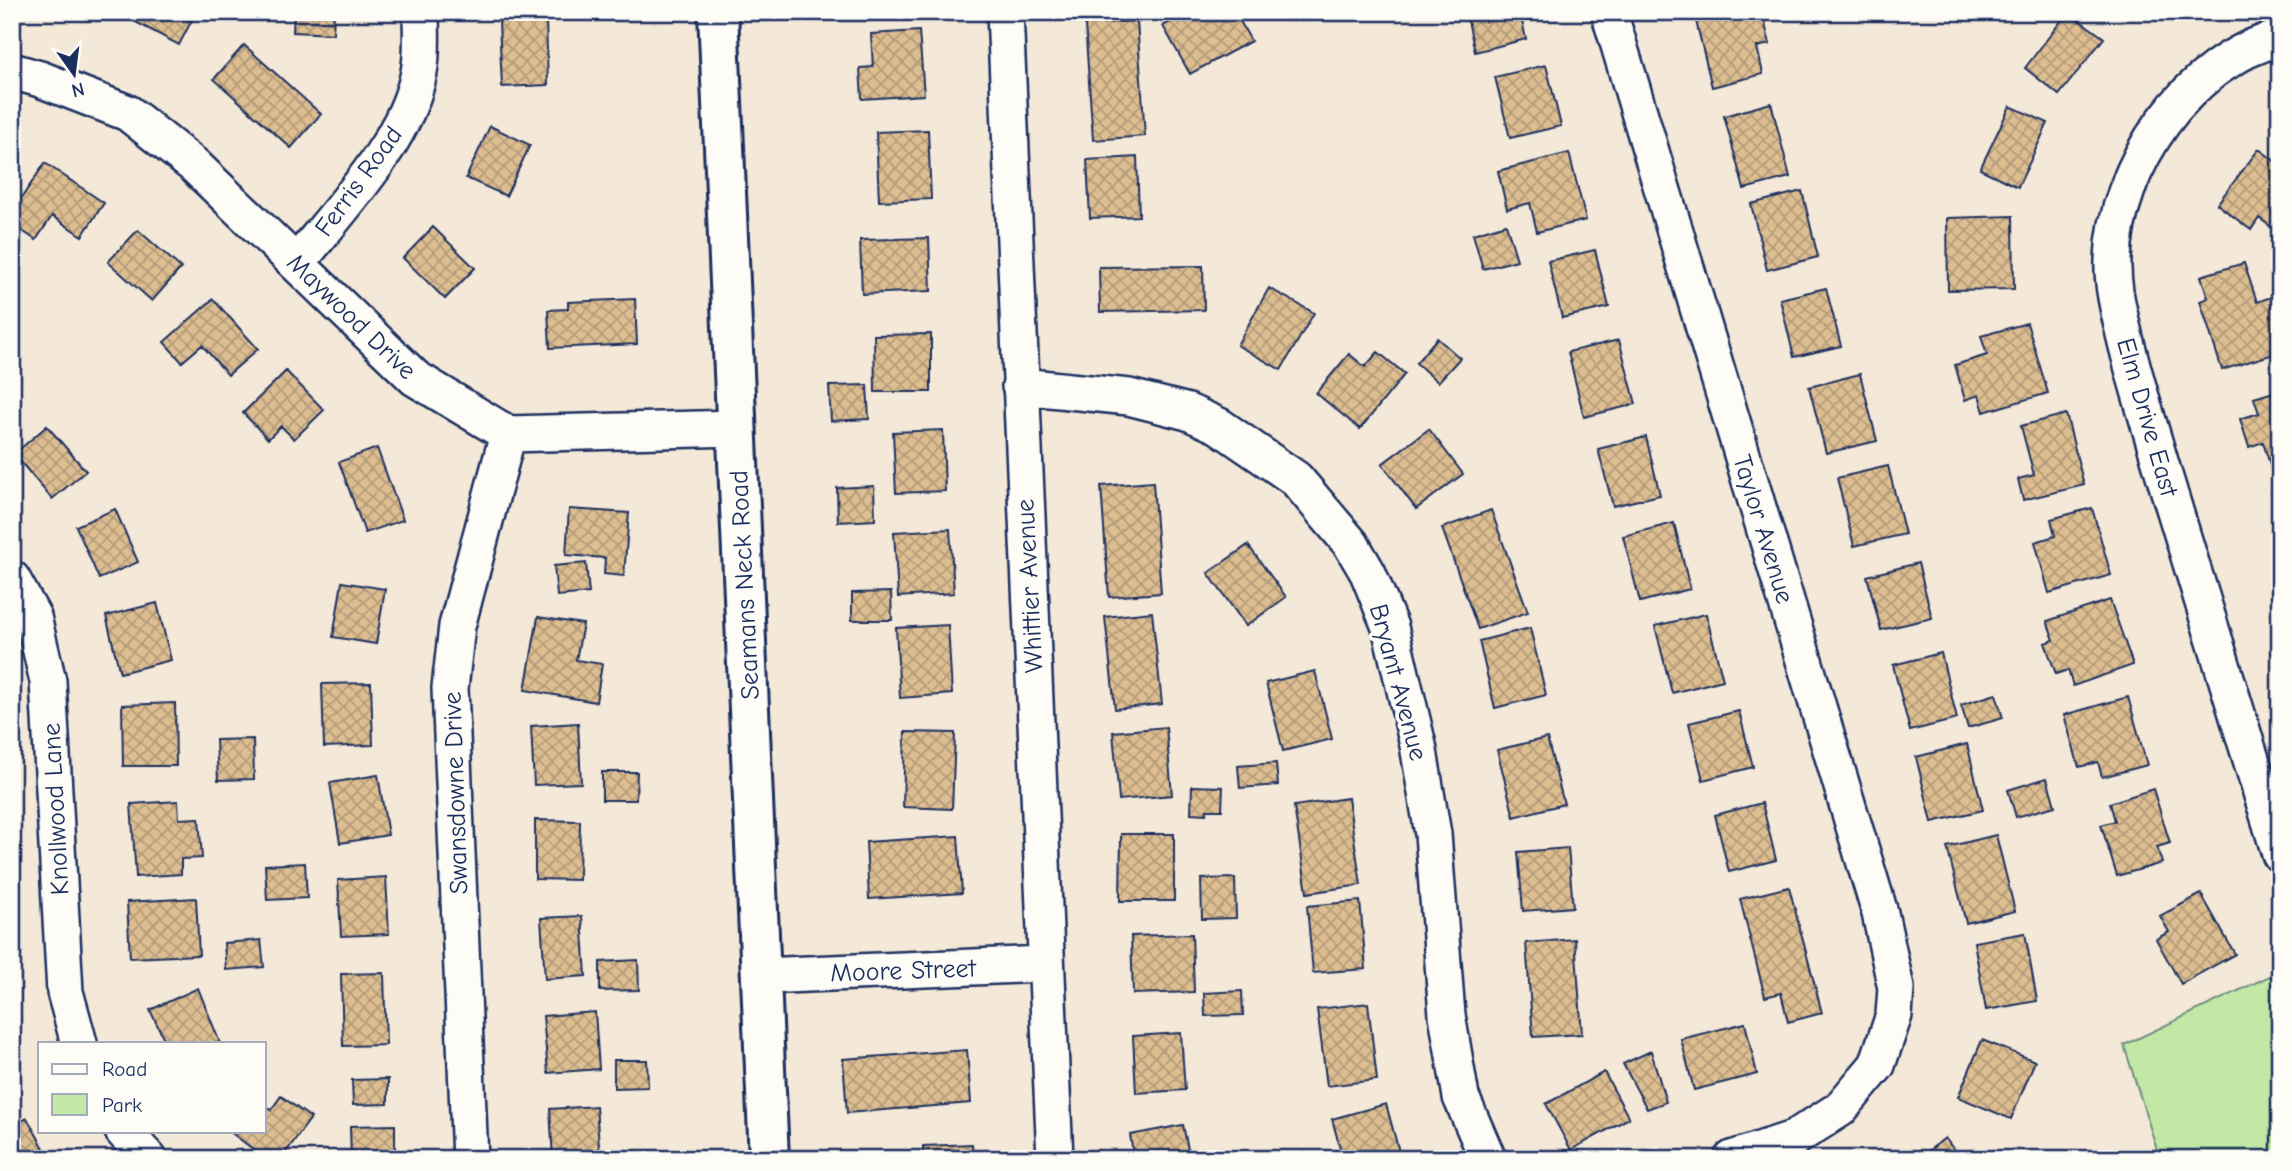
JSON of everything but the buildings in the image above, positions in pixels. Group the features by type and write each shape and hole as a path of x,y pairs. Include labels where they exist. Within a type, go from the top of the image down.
{"main road":[{"name":"Seamans Neck Road","path":"718,12 769,1159"}],"street":[{"name":"Ferris Road","path":"297,263 390,145 405,115 419,72 421,12"},
{"name":"Whittier Avenue","path":"1004,12 1055,1159"},
{"name":"Taylor Avenue","path":"1609,12 1880,913 1896,988 1895,1015 1877,1065 1840,1109 1793,1139 1732,1159"},
{"name":"Elm Drive East","path":"2280,38 2234,58 2193,87 2170,111 2136,165 2118,221 2113,260 2116,299 2135,380 2280,854"},
{"name":"Maywood Drive","path":"12,71 128,113 195,166 415,378 508,434"},
{"name":"Bryant Avenue","path":"1020,386 1129,397 1188,412 1219,426 1296,478 1351,544 1368,573 1390,627 1418,745 1433,834 1447,1015 1461,1097 1488,1159"},
{"path":"508,434 737,428"},
{"name":"Swansdowne Drive","path":"470,1159 450,688 457,626 508,434"},
{"name":"Knollwood Lane","path":"12,579 33,617 48,681 65,992 79,1042"},
{"name":"Moore Street","path":"761,975 1045,964"},
{"path":"124,1132 149,1159"}],"green space":[{"path":"2280,971 2280,1159 2160,1159 2124,1045"}]}
